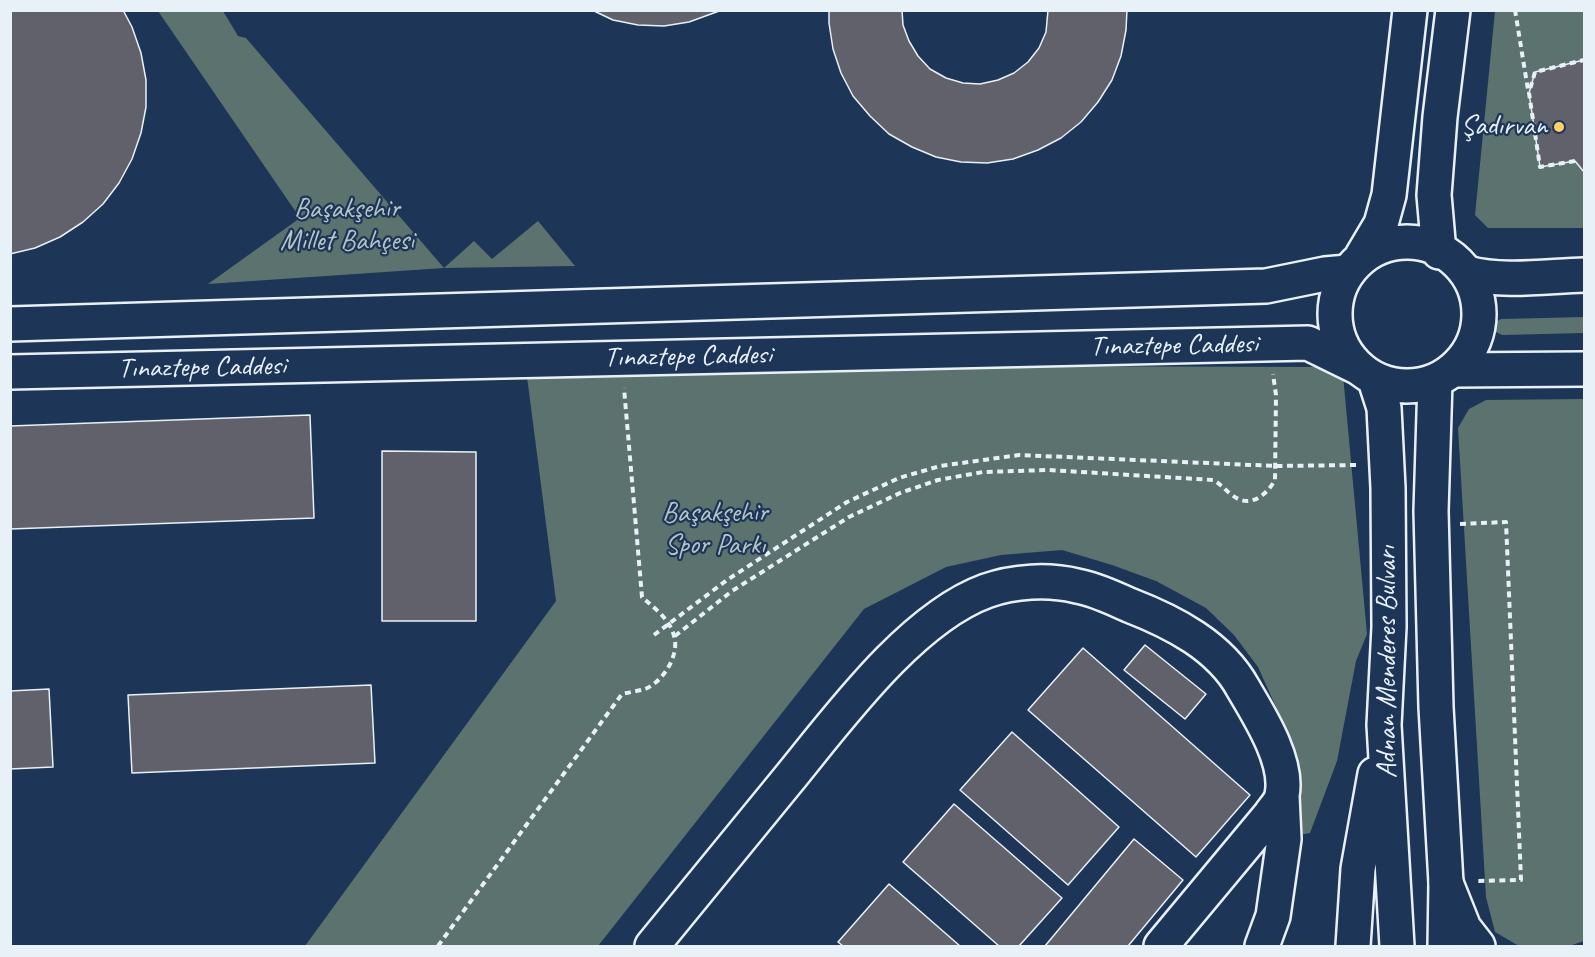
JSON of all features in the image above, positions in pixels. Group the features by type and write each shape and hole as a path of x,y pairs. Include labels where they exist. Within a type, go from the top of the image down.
{"street":[{"path":"1410,10 1389,195 1381,224 1339,291 1335,312 1337,333 1345,352 1367,374 1395,386 1416,386 1444,375 1584,369"},
{"path":"1440,252 1434,195 1440,117 1453,10"},
{"path":"1355,264 1383,246 1405,243 1428,246 1459,264 1467,273 1475,290 1479,312 1476,334 1467,354 1444,375"},
{"name":"Tınaztepe Caddesi","path":"10,324 1266,286 1325,274 1355,264"},
{"path":"1467,273 1500,278 1584,275"},
{"name":"Tınaztepe Caddesi","path":"10,372 1308,343 1367,374"},
{"name":"Adnan Menderes Bulvarı","path":"1367,374 1384,408 1387,464 1389,627 1384,725 1397,946"},
{"name":"Adnan Menderes Bulvarı","path":"1444,375 1431,525 1436,707 1446,882 1445,946"},
{"path":"652,946 865,686 913,638 951,608 986,591 1031,581 1078,586 1155,615 1192,636 1220,657 1239,681 1262,721 1282,774 1284,838 1273,916 1262,946"},
{"path":"1353,946 1358,869 1384,725"},
{"path":"1161,946 1270,815 1282,796"},
{"path":"1446,882 1464,928 1478,946"}],"path":[{"path":"1515,10 1540,167 1575,161"},
{"path":"1529,93 1535,72 1584,60"},
{"path":"675,636 732,591 849,517 938,480 983,472 1037,470 1213,480 1220,483 1234,498 1247,501 1258,499 1269,490 1275,480 1277,466 1276,395 1270,365"},
{"path":"438,946 622,694 646,688 659,681 674,652 675,636 665,618 642,597 624,382"},
{"path":"654,635 726,580 847,502 899,478 940,466 1019,455 1277,466 1387,464"},
{"path":"1431,525 1506,522 1521,879 1446,882"}],"green space":[{"name":"Başakşehir Millet Bahçesi","path":"158,11 223,11 238,36 246,38 444,268 208,284 300,218"},
{"path":"1495,11 1584,11 1584,228 1488,228 1475,215"},
{"path":"538,221 575,266 444,268 474,241 492,259"},
{"path":"1584,317 1584,333 1502,335 1492,330 1492,324 1501,319"},
{"name":"Başakşehir Spor Parkı","path":"602,365 1333,367 1343,375 1367,634 1356,661 1337,761 1310,833 1299,835 1296,768 1281,718 1258,667 1234,635 1206,608 1156,581 1062,550 1001,555 946,567 864,609 598,946 305,946 556,601 526,369"},
{"path":"1584,399 1584,941 1572,945 1519,946 1495,932 1486,897 1458,428 1469,409 1486,400"}],"building":[{"path":"10,10 123,10 141,53 146,80 146,107 141,133 132,159 119,183 103,204 83,222 60,237 35,248 10,254"},
{"path":"592,10 722,10 689,22 664,26 638,25 613,20"},
{"path":"829,10 902,10 903,25 909,41 918,56 930,69 946,78 963,83 980,84 1014,73 1028,62 1039,48 1046,32 1048,10 1127,10 1121,56 1112,80 1098,102 1081,122 1061,138 1038,150 1013,159 987,163 961,162 936,157 889,134 870,116 853,96 841,73 833,49"},
{"name":"Şadırvan","path":"1584,60 1584,172 1575,161 1540,167 1529,93 1535,72"},
{"path":"310,415 314,518 10,529 10,426"},
{"path":"382,451 476,452 476,621 382,621"},
{"path":"1145,645 1206,694 1185,719 1124,670"},
{"path":"1083,648 1250,795 1196,857 1028,710"},
{"path":"371,685 375,763 132,773 128,695"},
{"path":"49,689 53,767 10,769 10,691"},
{"path":"1012,732 1119,827 1068,885 960,790"},
{"path":"954,804 1062,898 1019,946 999,946 903,862"},
{"path":"1134,839 1183,880 1128,946 1045,946"},
{"path":"889,884 960,946 843,946 838,942"}],"place":[{"name":"Şadırvan","path":"1559,127"}]}
